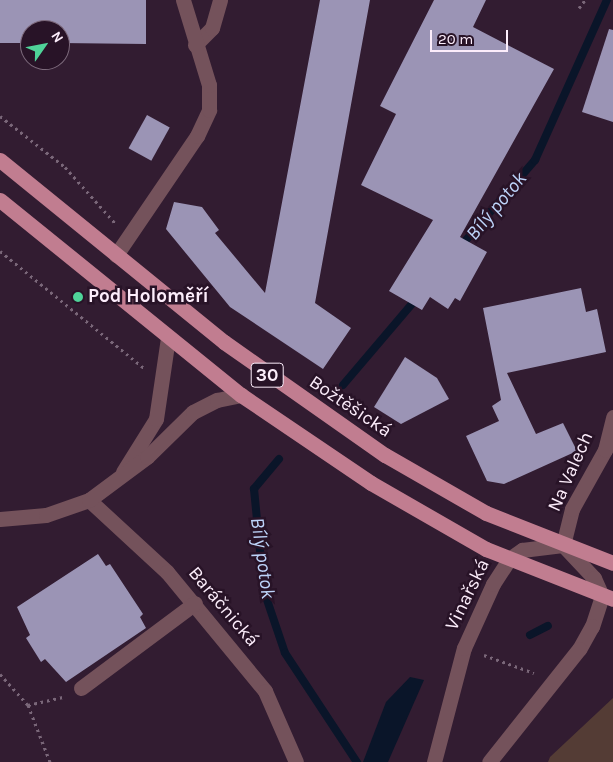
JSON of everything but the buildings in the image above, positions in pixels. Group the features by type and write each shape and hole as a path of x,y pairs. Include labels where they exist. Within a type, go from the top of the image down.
{"main road":[{"name":"Božtěšická","path":"0,160 266,375 385,455 486,513 613,563"},
{"name":"30","path":"0,200 168,338 241,395 388,494 508,559 608,597"}],"street":[{"path":"116,255 209,110 209,84 195,45 183,0"},
{"path":"195,45 212,28 220,0"},
{"path":"122,473 156,419 168,338"},
{"path":"0,519 46,514 89,500 122,473 147,457 192,412 218,400 241,395"},
{"name":"Na Valech","path":"563,544 572,509 605,450 613,417"},
{"name":"Baráčnická","path":"89,500 145,549 195,603 265,691 296,762"},
{"name":"Vinařská","path":"434,762 464,648 478,612 508,559 540,544 563,544"},
{"path":"489,762 579,650 608,597 594,578 563,544"},
{"path":"80,688 195,603"}],"path":[{"path":"580,8 585,0"},
{"path":"0,116 71,172 128,239"},
{"path":"0,251 150,373"},
{"path":"464,648 539,674 551,685"},
{"path":"0,674 28,705 50,762"},
{"path":"28,705 63,698 80,688"}],"shaded area":[{"path":"613,698 613,762 548,762 550,757"}],"water":[{"path":"410,677 424,680 388,762 363,762 386,702"}],"waterway":[{"name":"Bílý potok","path":"460,247 535,160 607,0"},
{"name":"Bílý potok","path":"343,385 417,298"},
{"name":"Bílý potok","path":"279,459 254,489 264,591 285,653 357,762"},
{"path":"530,635 548,626"}],"place":[{"name":"Pod Holoměří","path":"78,297"}]}
